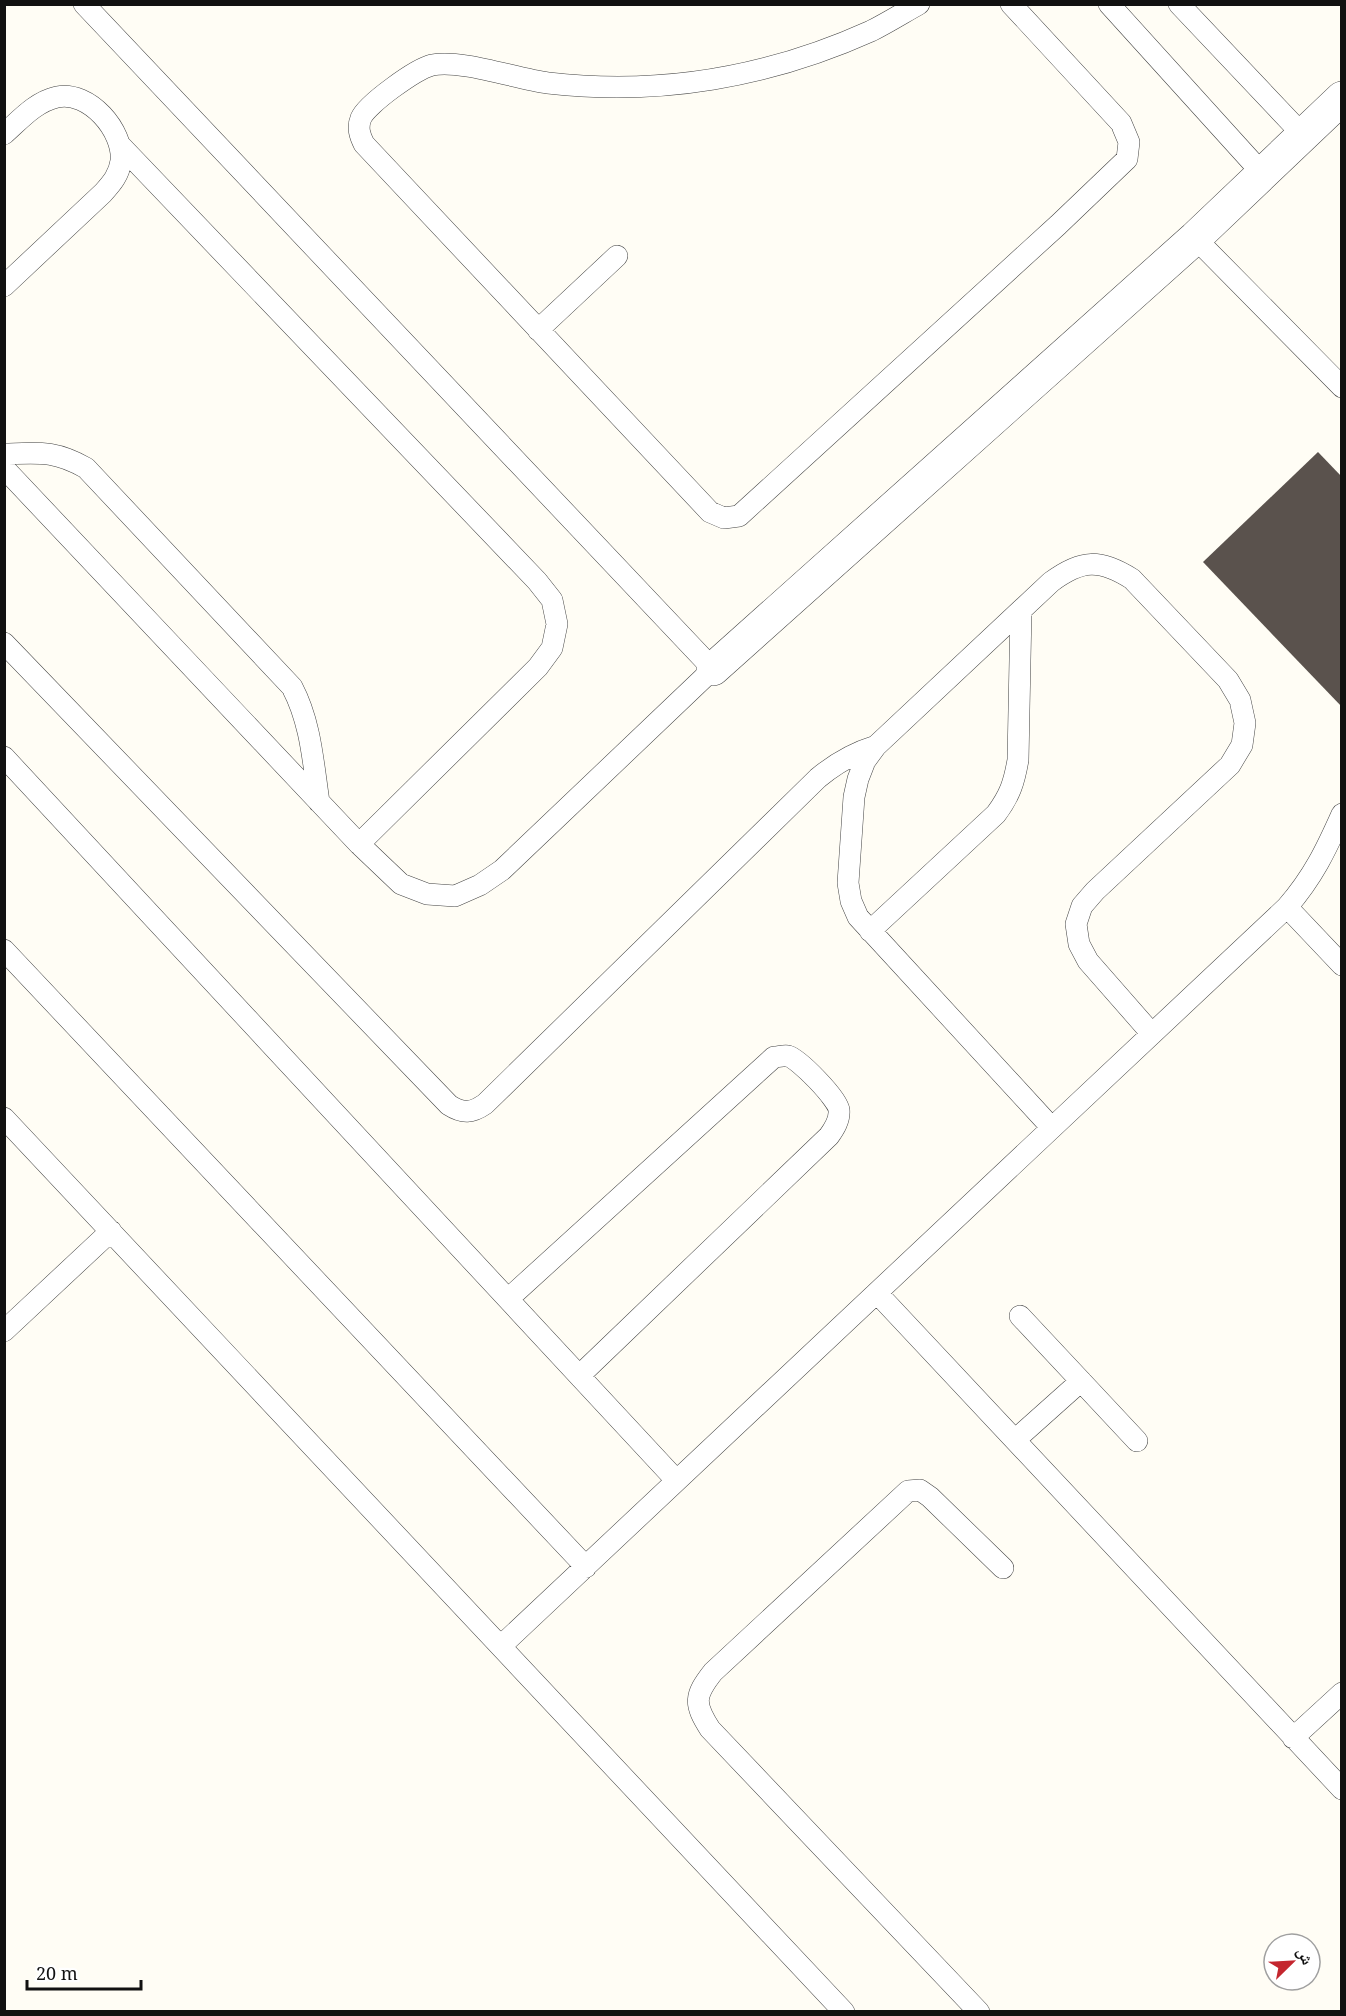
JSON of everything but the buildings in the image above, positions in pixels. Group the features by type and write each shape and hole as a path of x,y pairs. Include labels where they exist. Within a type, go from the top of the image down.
{"street":[{"path":"713,669 1196,238 1341,98"}],"lane":[{"path":"4,468 359,844 401,884 427,894 454,896 480,885 502,870 713,669 84,4"},
{"path":"919,4 862,34 814,54 753,73 682,85 609,88 547,83 459,65 433,65 414,72 366,110 359,120 359,133 364,144 710,512 724,518 739,516 1058,225 1127,159 1129,142 1121,123 1011,4"},
{"path":"1109,4 1262,173"},
{"path":"1179,4 1302,134"},
{"path":"4,134 42,102 58,97 75,97 94,108 110,125 120,145 529,572 552,600 557,624 552,648 538,667 359,844"},
{"path":"4,286 115,180 121,163 120,145"},
{"path":"1196,238 1341,387"},
{"path":"538,330 617,256"},
{"path":"4,454 48,453 68,458 86,468 292,687 302,705 308,725 319,802"},
{"path":"1052,1128 858,917 851,901 848,884 854,797 865,762 876,746 1051,582 1070,569 1091,563 1113,567 1132,579 1228,680 1240,700 1245,723 1242,745 1230,765 1095,891 1082,906 1076,924 1078,944 1088,961 1152,1034"},
{"path":"870,931 996,814 1008,798 1015,780 1018,760 1021,610"},
{"path":"4,643 449,1105 460,1112 474,1111 485,1104 818,777 855,753 876,746"},
{"path":"4,757 676,1480"},
{"path":"502,1645 1287,907 1307,884 1326,850 1341,814"},
{"path":"1287,907 1341,965"},
{"path":"4,950 586,1567"},
{"path":"508,1299 774,1057 788,1056 800,1063 833,1098 839,1110 837,1124 829,1136 579,1377"},
{"path":"4,1118 502,1645 844,2012"},
{"path":"4,1331 111,1231"},
{"path":"877,1293 1341,1789"},
{"path":"1020,1316 1137,1441"},
{"path":"1015,1440 1081,1381"},
{"path":"979,2012 710,1729 699,1711 700,1689 713,1672 909,1491 920,1490 930,1497 1003,1568"},
{"path":"1293,1738 1341,1693"}]}
